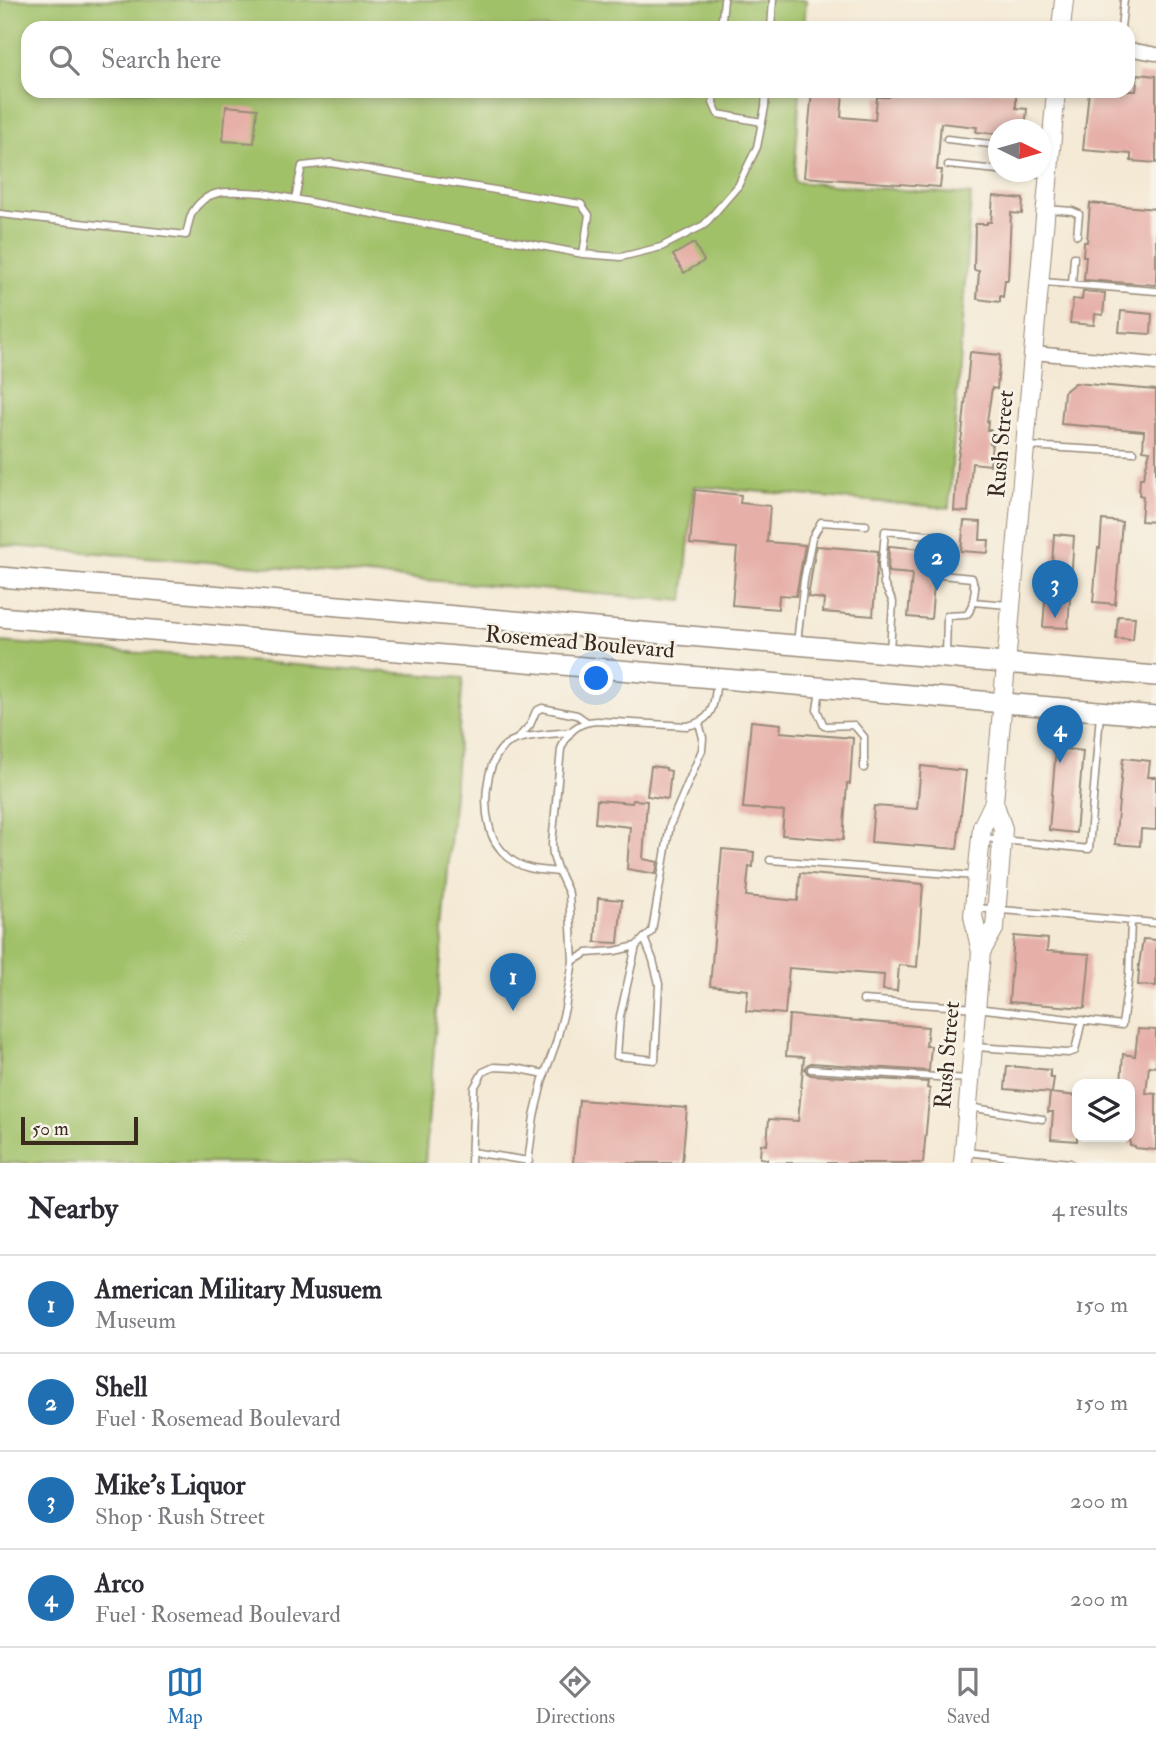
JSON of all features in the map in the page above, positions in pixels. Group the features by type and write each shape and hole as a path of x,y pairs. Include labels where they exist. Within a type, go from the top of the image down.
{"main road":[{"name":"Rosemead Boulevard","path":"0,577 1156,676"},
{"name":"Rosemead Boulevard","path":"0,617 1156,716"}],"street":[{"path":"1062,21 1064,0"},
{"path":"1135,50 1156,54"},
{"name":"Rush Street","path":"1051,120 1055,98"},
{"name":"Rush Street","path":"963,1158 981,952 973,916 982,827 994,802 1047,182"},
{"path":"1033,353 1156,365"},
{"name":"Rush Street","path":"981,952 995,927 1003,829 994,802"}],"lane":[{"path":"722,21 724,0"},
{"path":"772,21 773,0"},
{"path":"1122,21 1124,0"},
{"path":"713,98 718,114 762,122"},
{"path":"0,214 186,235 192,214 206,197 219,191 262,193 583,254 621,257 661,247 704,225 738,186 757,147 765,98"},
{"path":"947,139 988,144"},
{"path":"295,199 302,166 330,163 581,204 589,215 583,254"},
{"path":"948,165 988,169"},
{"path":"1045,209 1079,214 1077,235"},
{"path":"1072,284 1074,257"},
{"path":"1039,282 1156,291"},
{"path":"1025,446 1134,452"},
{"path":"797,645 812,538 821,522 866,525"},
{"path":"890,653 893,602 884,584 882,565 885,531 940,536 943,547 941,575 971,578 975,589 973,602 966,615 947,616 946,658"},
{"path":"973,602 1012,606"},
{"path":"472,1152 529,1162 534,1116 565,1008 573,961 569,894 553,856 552,844 564,740 578,725 587,722 687,726 699,723 710,713 717,678"},
{"path":"821,687 817,710 824,726 854,725 864,737 864,768"},
{"path":"559,872 532,869 518,864 508,858 495,843 488,824 487,797 493,761 498,752 517,739 530,725 536,711 542,708 576,715 587,722"},
{"path":"981,838 1089,849 1100,712"},
{"path":"573,961 587,953 636,946 652,931 670,825 702,750 703,738 699,723"},
{"path":"517,739 570,732"},
{"path":"770,860 977,876"},
{"path":"974,908 1156,923"},
{"path":"863,1000 976,1008 1122,1025 1129,975 1131,920"},
{"path":"636,946 620,1016 617,1056 655,1060 659,984 644,938"},
{"path":"973,1047 1068,1053 1075,1051 1082,1020"},
{"path":"471,1163 474,1088 482,1072 494,1067 545,1074"},
{"path":"811,1069 970,1080"},
{"path":"967,1107 1042,1119"},
{"path":"963,1158 1070,1163"}],"green space":[{"path":"0,0 806,0 804,21 21,21 21,98 800,98 794,182 971,195 949,508 694,486 683,601 0,545"},
{"path":"0,642 463,678 425,1163 0,1163"}],"building":[{"path":"1138,74 1156,76 1156,163 1131,161 1131,154 1083,150 1088,98 1135,98"},
{"path":"811,98 843,98 841,117 875,120 877,98 1016,98 1016,108 1027,109 1026,119 988,119 988,133 976,132 977,127 941,123 937,170 942,170 940,187 804,177"},
{"path":"226,106 257,109 254,143 223,141"},
{"path":"993,196 1023,199 1022,214 1011,213 1008,280 1005,280 1000,302 977,299 979,271 974,270 975,224 991,222"},
{"path":"1090,203 1156,209 1156,285 1084,280 1084,242 1087,242"},
{"path":"694,243 704,261 684,273 673,255"},
{"path":"1083,291 1105,293 1103,315 1095,314 1094,325 1070,323 1073,299 1082,300"},
{"path":"1121,311 1152,314 1151,334 1119,332"},
{"path":"971,352 1000,355 997,389 992,388 987,421 992,443 990,465 972,463 968,512 954,511 957,463"},
{"path":"1075,383 1156,390 1156,522 1141,521 1143,496 1139,495 1140,478 1143,478 1150,451 1143,450 1144,431 1061,424 1064,392"},
{"path":"695,490 741,495 740,503 770,506 767,542 805,545 796,596 779,595 778,609 732,605 737,548 690,544"},
{"path":"1102,520 1122,522 1115,604 1093,602"},
{"path":"964,521 981,522 980,540 989,540 988,553 961,551"},
{"path":"1054,534 1074,536 1068,628 1043,627 1046,589 1053,590"},
{"path":"816,546 878,551 873,616 823,612 824,599 808,597"},
{"path":"889,546 934,550 931,619 908,617 912,574 888,572"},
{"path":"1118,616 1135,617 1133,640 1116,639"},
{"path":"751,721 781,724 780,732 853,738 843,840 782,835 784,811 743,808"},
{"path":"1056,748 1083,751 1076,833 1049,830"},
{"path":"1123,758 1150,761 1148,777 1156,777 1156,830 1141,829 1140,846 1115,844"},
{"path":"651,766 671,771 668,799 647,796"},
{"path":"921,766 966,771 957,849 871,842 874,806 917,809"},
{"path":"597,800 632,803 633,800 647,801 643,859 658,862 656,874 627,869 630,827 595,823"},
{"path":"722,849 754,852 753,867 749,866 746,896 798,901 800,873 923,884 917,967 899,965 897,991 883,990 884,975 789,968 785,1014 746,1011 748,990 710,986"},
{"path":"598,898 622,900 618,943 595,942"},
{"path":"1014,936 1048,939 1047,951 1090,954 1085,1008 1009,1002"},
{"path":"1143,939 1156,940 1156,986 1138,985"},
{"path":"789,1015 928,1027 926,1046 931,1046 929,1071 811,1063 805,1069 811,1075 928,1082 927,1088 930,1089 923,1163 767,1163 767,1159 760,1158 761,1144 767,1145 769,1119 798,1121 804,1057 786,1056"},
{"path":"1138,1029 1156,1030 1156,1067 1149,1066 1146,1093 1156,1094 1156,1150 1130,1145 1130,1142 1135,1142 1135,1079 1121,1079 1123,1054 1135,1056"},
{"path":"1007,1066 1050,1070 1050,1078 1054,1078 1052,1093 1005,1089"},
{"path":"1050,1093 1072,1095 1072,1141 1051,1139 1053,1112 1048,1112"},
{"path":"579,1100 687,1108 682,1163 573,1163"}],"place":[{"name":"Shell","path":"937,591"},
{"name":"Mike's Liquor","path":"1055,618"},
{"name":"Arco","path":"1060,763"},
{"name":"American Military Musuem","path":"513,1011"}]}
